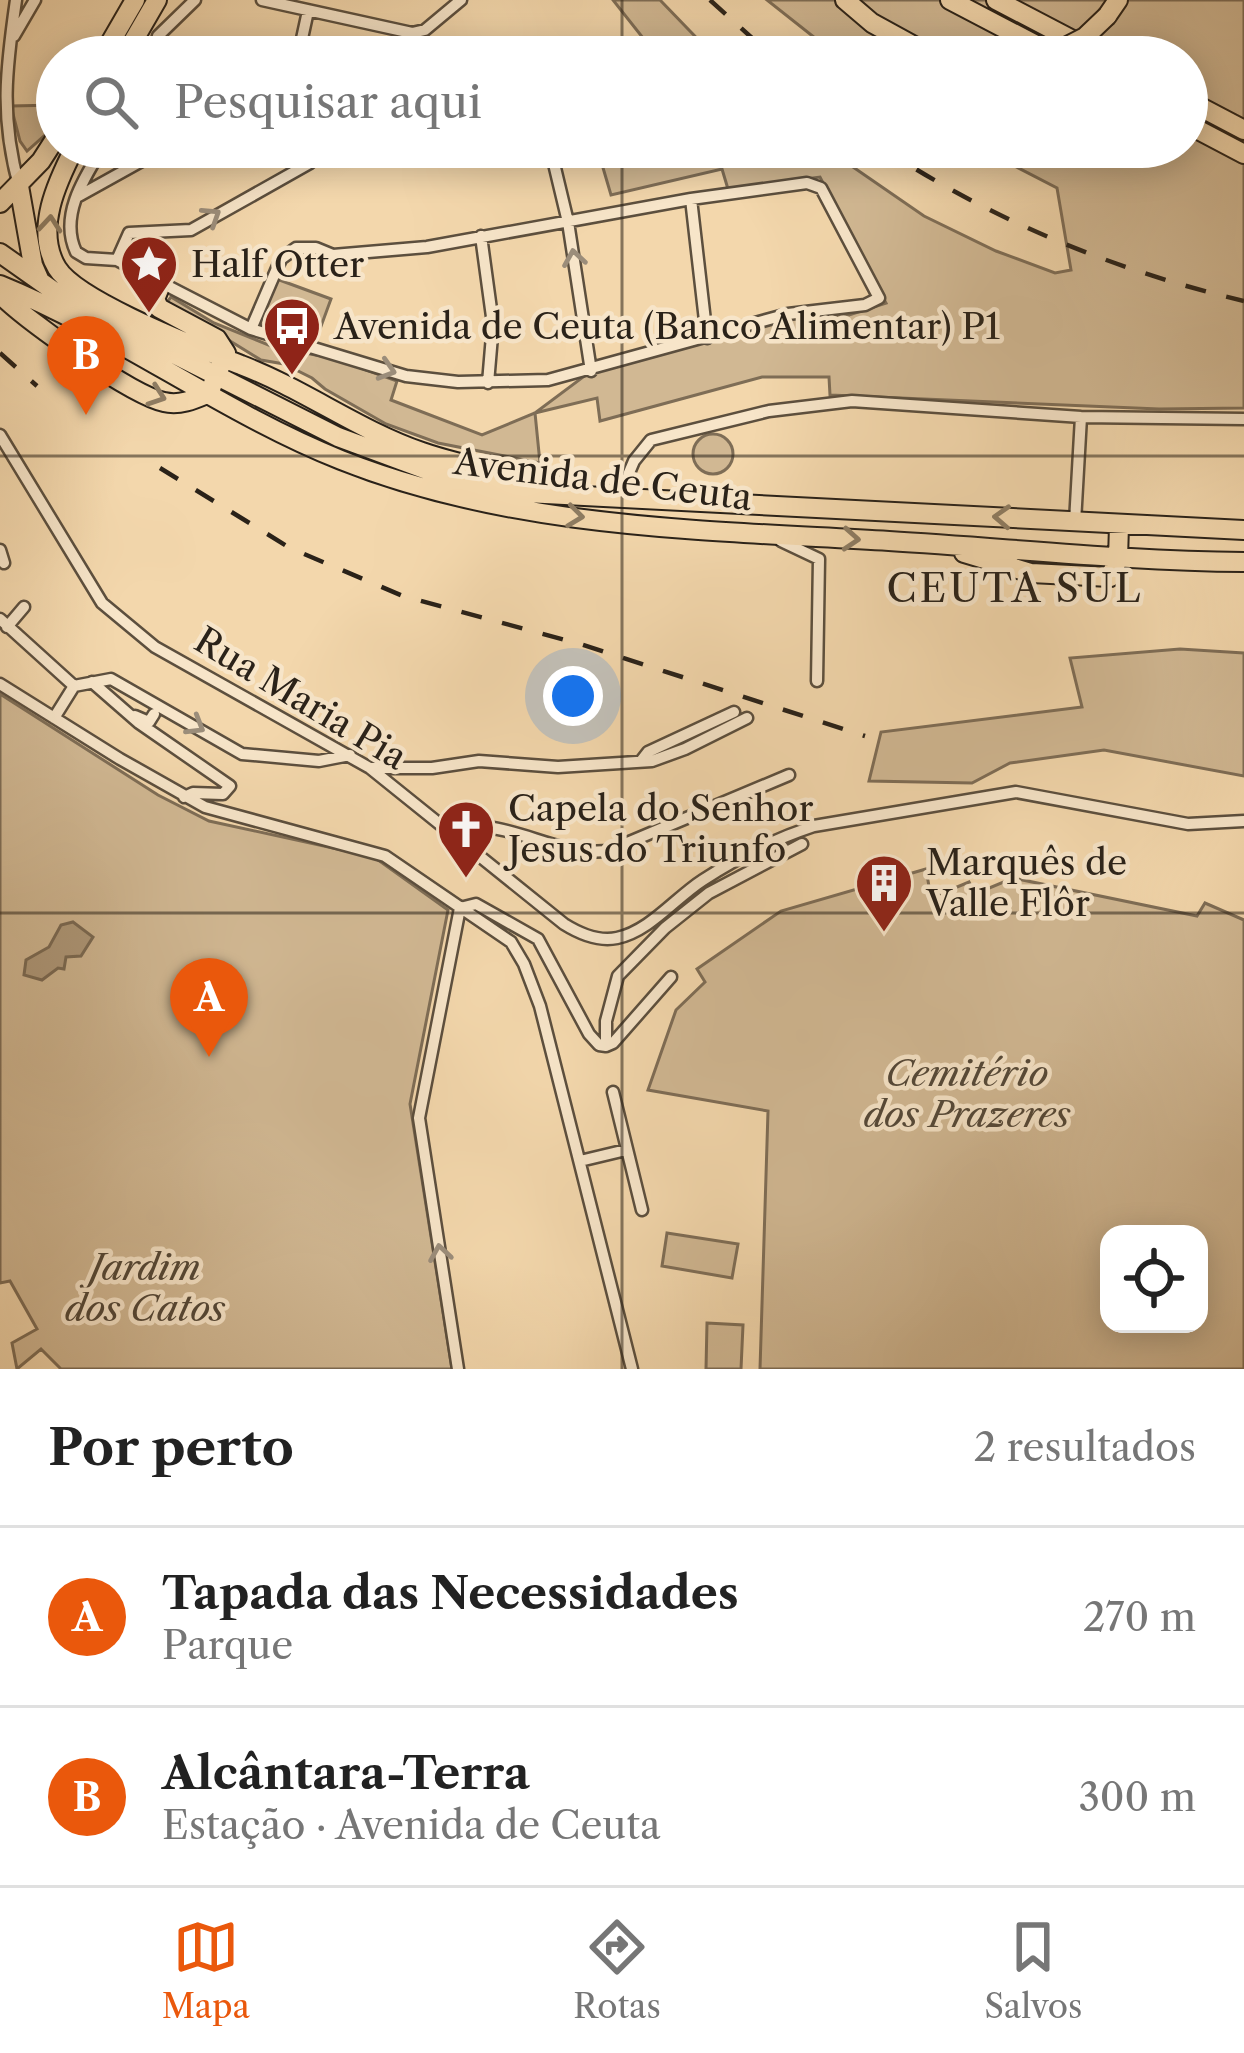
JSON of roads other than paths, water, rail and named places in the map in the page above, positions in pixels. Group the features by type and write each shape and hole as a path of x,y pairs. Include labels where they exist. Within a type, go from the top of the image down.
{"highway":[{"path":"114,36 135,0"},
{"path":"136,36 157,0"},
{"path":"845,0 897,36"},
{"path":"950,0 1019,36"},
{"path":"996,0 1065,36"},
{"path":"1085,36 1113,8"},
{"path":"1208,111 1244,130"},
{"path":"1208,135 1244,154"},
{"path":"0,203 36,166"},
{"path":"65,168 47,227 56,266 83,291 208,367"},
{"path":"19,185 40,281"},
{"name":"Avenida de Ceuta","path":"0,253 65,299 208,367 338,437 432,473 526,494 1244,530"},
{"path":"162,282 155,298 158,308 208,367"},
{"path":"0,290 37,326 153,398 175,404 208,367"},
{"name":"Avenida de Ceuta","path":"0,290 208,367 339,459 446,494 497,506 641,525 936,544 1003,566 1051,575 1110,577 1118,560"},
{"path":"1119,525 1118,560 1244,562"},
{"path":"1178,561 1180,527"}],"street":[{"path":"16,0 5,117 19,185"},
{"path":"8,50 35,0"},
{"path":"158,36 195,0"},
{"path":"262,0 412,33 441,18 460,0"},
{"path":"322,14 326,0"},
{"path":"441,18 445,0"},
{"path":"303,36 308,11"},
{"path":"92,168 71,214 73,248 86,257 118,260 250,329 406,376 488,383 548,380 788,314 877,301 876,288 815,183 691,199 428,247 333,255 316,248 296,248 281,259 250,329"},
{"path":"77,197 129,168"},
{"path":"118,260 129,233 191,230 301,168"},
{"path":"555,168 591,371"},
{"path":"691,199 706,338"},
{"path":"481,236 493,324 488,383"},
{"path":"604,497 625,482 651,440 769,410 852,401 1081,416 1244,419"},
{"path":"1075,522 1081,416"},
{"name":"Rua Maria Pia","path":"0,435 102,603 155,647 370,768 564,924 602,940 645,927 705,879 754,850 814,826 1016,792 1188,824 1244,821"},
{"path":"766,533 819,559 817,681"},
{"path":"0,550 4,563"},
{"path":"24,607 3,623 74,686"},
{"path":"54,718 74,686 111,679 242,754 319,761 350,755"},
{"path":"92,682 230,786 227,793 184,797"},
{"path":"0,684 184,797 232,817 385,856 504,935 524,964 541,1006 632,1369"},
{"path":"127,712 148,722 154,714"},
{"path":"641,760 648,752 734,712"},
{"path":"370,768 431,768 479,761 559,767 641,760 685,749 747,718"},
{"path":"464,842 487,827 512,830 578,854 608,851 789,775"},
{"path":"606,1046 606,1021 618,976 665,928 710,893 802,844"},
{"path":"460,908 476,904 538,939 593,1040 606,1046"},
{"path":"458,1369 419,1118 460,908"},
{"path":"606,1046 670,977"},
{"path":"613,1093 642,1210"},
{"path":"580,1161 626,1150"}],"railway":[{"path":"710,0 750,36"},
{"path":"915,168 1056,240 1149,275 1244,301"},
{"path":"0,353 37,386"},
{"path":"160,468 290,548 403,596 580,644 865,736"}],"place":[{"name":"Half Otter","path":"149,315"},
{"name":"Avenida de Ceuta (Banco Alimentar) P1","path":"292,377"},
{"name":"Alcântara-Terra","path":"86,415"},
{"name":"Capela do Senhor Jesus do Triunfo","path":"466,880"},
{"name":"Marquês de Valle Flôr","path":"884,934"},
{"name":"Tapada das Necessidades","path":"209,1057"}],"district":[{"name":"CEUTA SUL","path":"1015,588"}],"park label":[{"name":"Cemitério dos Prazeres","path":"967,1094"},
{"name":"Jardim dos Catos","path":"145,1288"}]}
